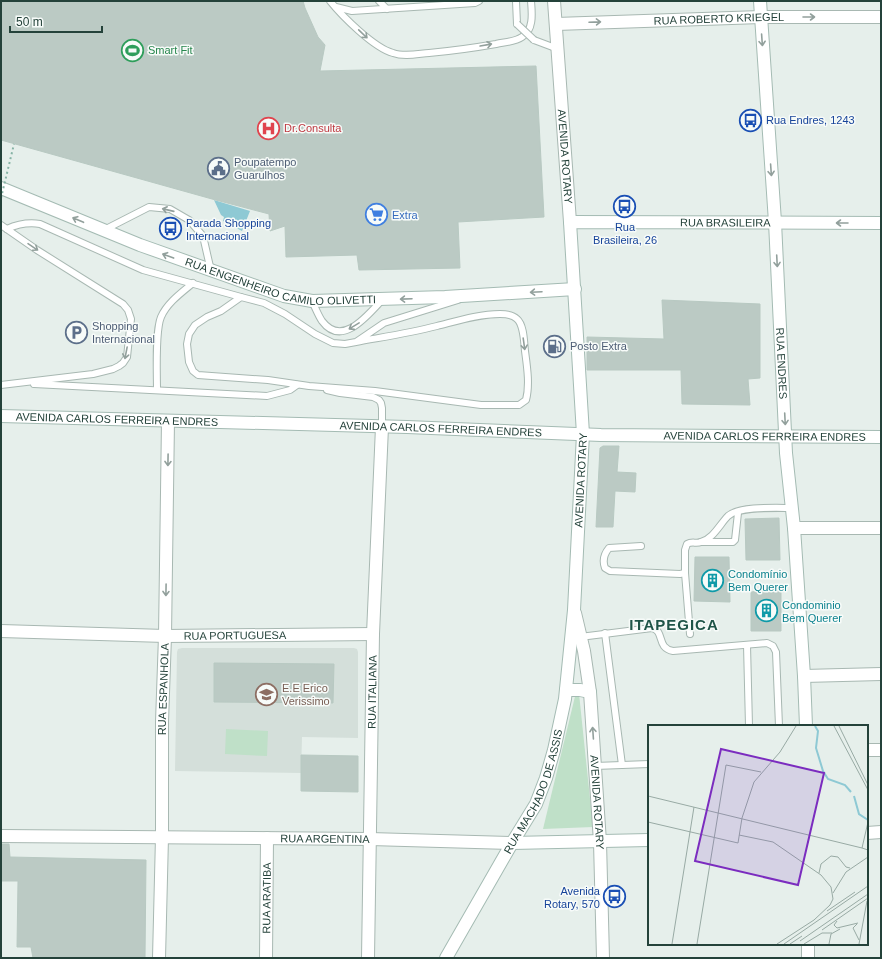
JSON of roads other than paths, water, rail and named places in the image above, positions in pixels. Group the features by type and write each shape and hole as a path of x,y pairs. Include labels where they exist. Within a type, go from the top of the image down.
{"street":[{"name":"AVENIDA ROTARY","path":"554,1 575,290 583,434 574,610 590,692 600,842 603,958"},
{"name":"RUA ENDRES","path":"760,1 775,222 786,437 794,528 806,725"},
{"name":"RUA ROBERTO KRIEGEL","path":"556,24 761,17 881,17"},
{"name":"RUA ENGENHEIRO CAMILO OLIVETTI","path":"1,188 140,246 284,296 312,301 445,298 575,290"},
{"name":"RUA BRASILEIRA","path":"570,222 881,223"},
{"name":"AVENIDA CARLOS FERREIRA ENDRES","path":"1,416 583,434 881,437"},
{"name":"RUA ESPANHOLA","path":"159,958 168,421"},
{"name":"RUA ITALIANA","path":"368,958 373,634 382,427"},
{"path":"794,528 881,528"},
{"name":"RUA MACHADO DE ASSIS","path":"446,958 536,804 546,778 554,750 566,690 574,610"},
{"name":"RUA PORTUGUESA","path":"1,631 165,636 373,634"},
{"path":"804,676 881,674"},
{"path":"566,690 590,692"},
{"path":"868,750 881,750"},
{"path":"868,833 881,832"},
{"name":"RUA ARGENTINA","path":"1,836 267,838 512,843 648,840"},
{"name":"RUA ARATIBA","path":"266,958 267,838"},
{"path":"808,945 808,958"}],"lane":[{"path":"330,1 371,42 394,54 411,55 461,50 523,37 531,27 531,1"},
{"path":"379,1 387,9"},
{"path":"335,7 352,11 475,3 479,1"},
{"path":"516,1 517,24 534,40 558,49"},
{"path":"104,231 150,207 170,209 189,220 203,236 211,271"},
{"path":"4,227 28,223 40,224 143,270 264,303 285,314 315,334 333,343 345,344 492,315 513,316 518,319 522,329 526,358 528,394 526,400 519,405 481,405 375,390 322,387 261,379 206,376 193,371 189,362 187,344 189,334 195,325 207,317 222,311 241,297"},
{"path":"1,386 93,374 119,366 127,357 131,319 128,310 123,304 37,250 4,227"},
{"path":"157,390 158,330 160,318 166,308 193,283"},
{"path":"356,342 384,323 477,295"},
{"path":"312,301 325,325 338,331 355,327 382,300"},
{"path":"18,383 267,396 290,390 297,384"},
{"path":"322,387 340,393 373,397 379,400 382,408 382,427"},
{"path":"701,542 711,536 730,515 750,509 792,508"},
{"path":"690,634 685,573 686,544 690,542 733,542 735,540 738,513"},
{"path":"641,546 609,548 604,554 605,568 610,571 685,573"},
{"path":"580,637 652,628 659,632 664,646 668,650 673,651 767,643 773,646 776,652 779,725"},
{"path":"604,633 622,765"},
{"path":"747,645 748,725"},
{"path":"595,766 648,764"}],"water":[{"path":"214,200 250,211 242,231 223,221 224,217 221,215"}],"place":[{"name":"Smart Fit","path":"132,50"},
{"name":"Rua Endres, 1243","path":"751,120"},
{"name":"Dr.Consulta","path":"268,128"},
{"name":"Poupatempo Guarulhos","path":"219,168"},
{"name":"Rua Brasileira, 26","path":"625,207"},
{"name":"Extra","path":"377,215"},
{"name":"Parada Shopping Internacional","path":"170,229"},
{"name":"Shopping Internacional","path":"77,332"},
{"name":"Posto Extra","path":"554,346"},
{"name":"Condomínio Bem Querer","path":"712,580"},
{"name":"Condominio Bem Querer","path":"766,611"},
{"name":"E.E Erico Verissimo","path":"267,694"},
{"name":"Avenida Rotary, 570","path":"615,897"}],"district":[{"name":"ITAPEGICA","path":"674,625"}]}
